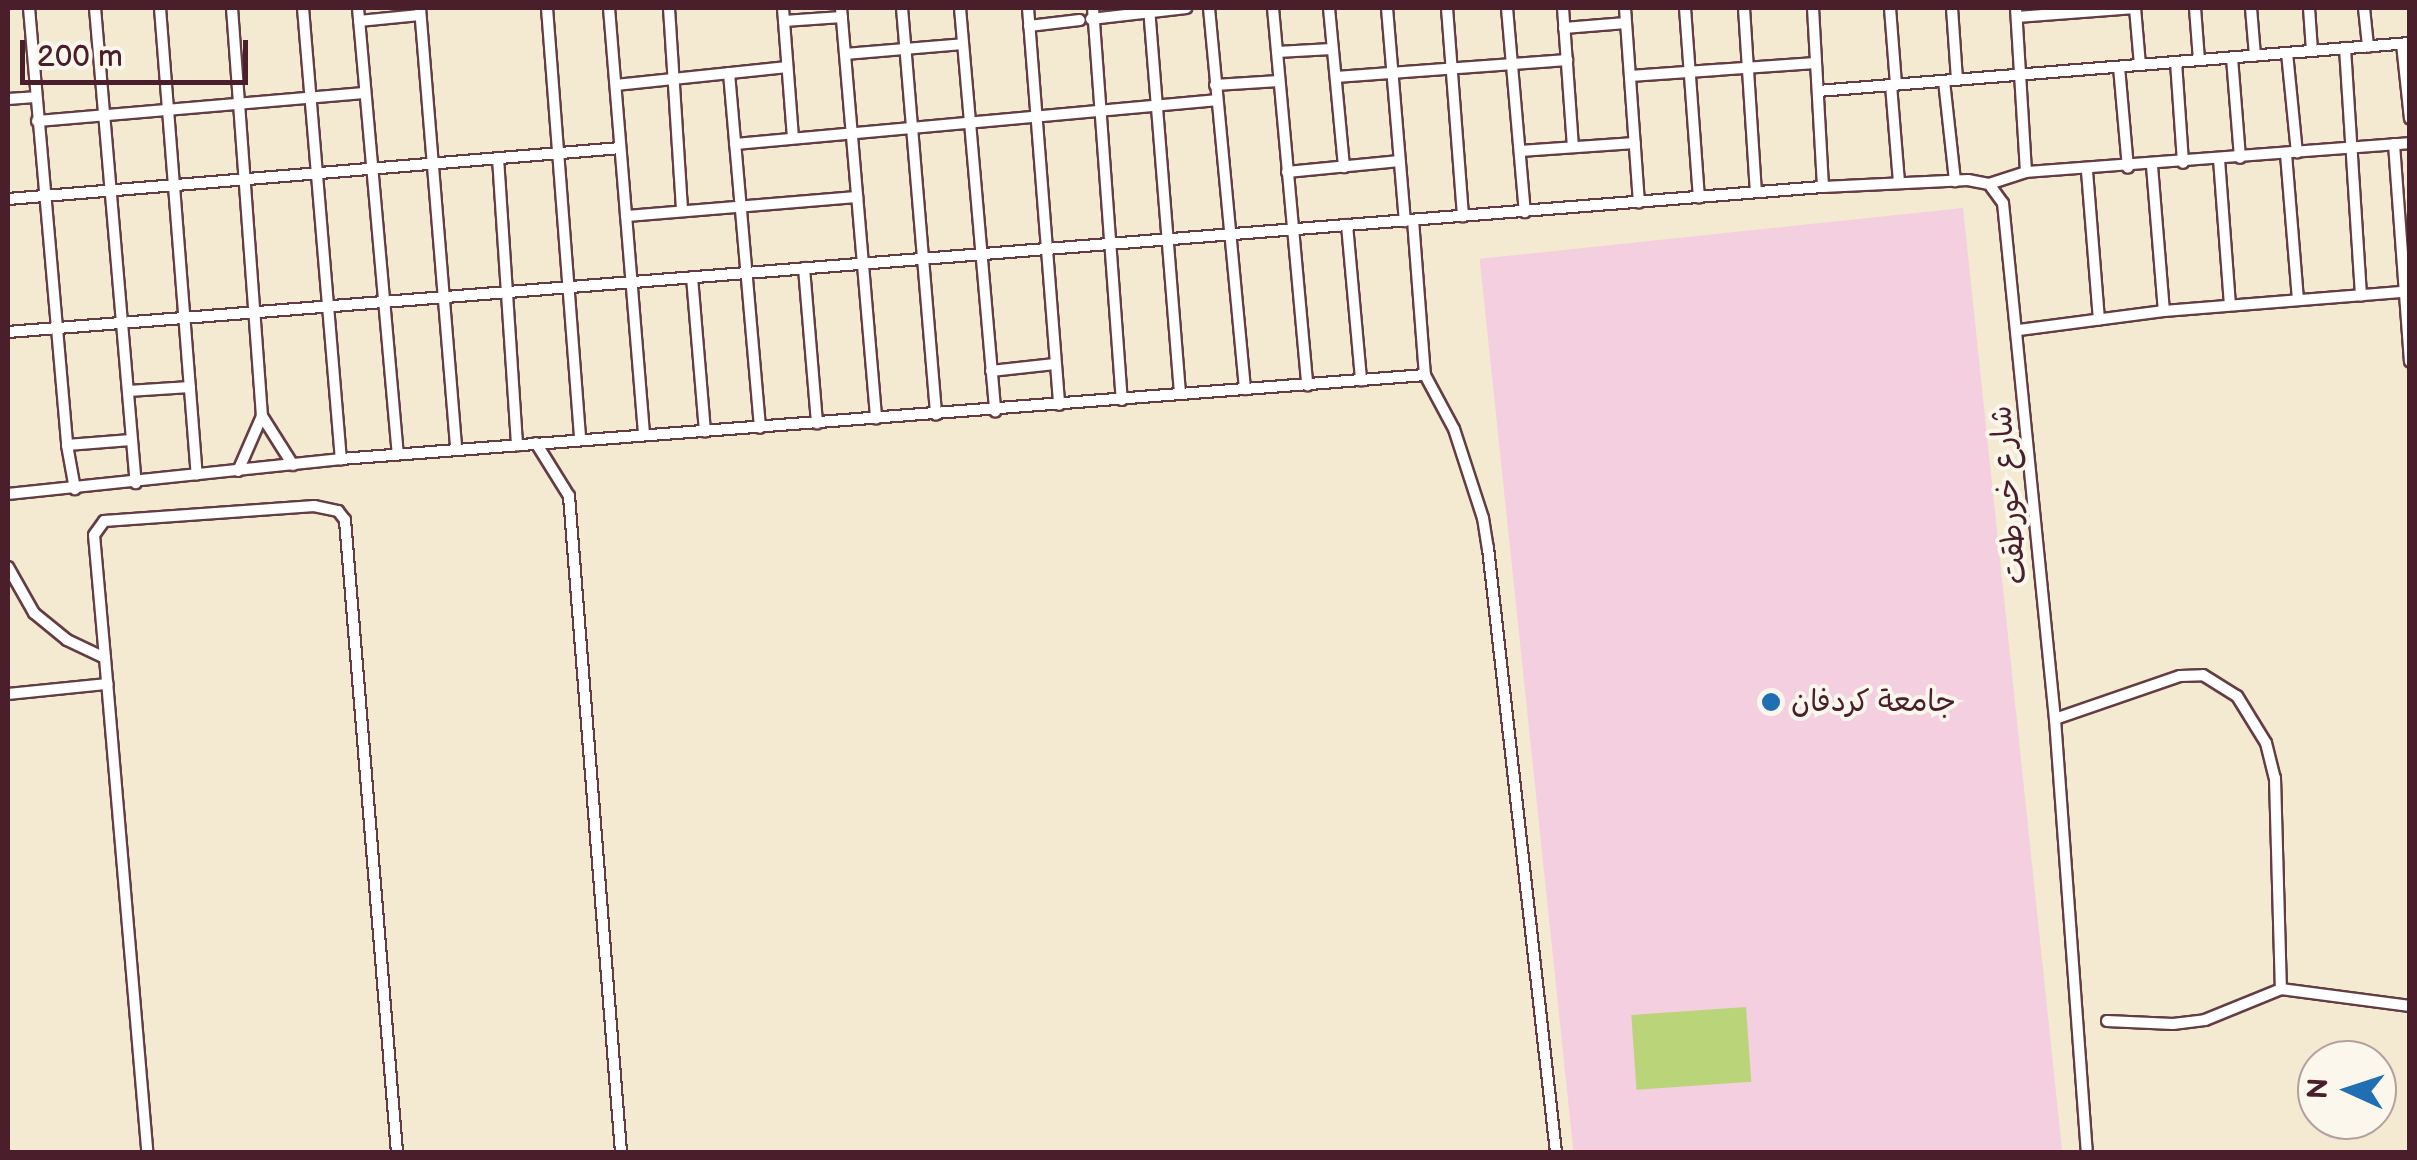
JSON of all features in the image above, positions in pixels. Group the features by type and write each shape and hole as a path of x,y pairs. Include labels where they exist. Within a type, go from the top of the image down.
{"street":[{"path":"29,8 43,196 75,490"},
{"path":"95,8 136,483"},
{"path":"160,8 197,475"},
{"path":"232,8 262,416 238,471"},
{"path":"303,8 341,459"},
{"path":"358,8 398,454"},
{"path":"547,8 572,287 580,440"},
{"path":"609,8 644,435"},
{"path":"669,8 682,210"},
{"path":"782,8 793,138"},
{"path":"902,8 936,415"},
{"path":"960,8 995,412"},
{"path":"1028,8 1059,406"},
{"path":"1029,26 1089,16 1186,8"},
{"path":"1209,8 1227,234 1245,389"},
{"path":"1273,8 1307,384"},
{"path":"1329,8 1344,167"},
{"path":"1387,8 1425,375 1454,429 1484,518 1556,1152"},
{"path":"1447,8 1463,216"},
{"path":"1507,8 1525,212"},
{"path":"1563,8 1573,147"},
{"path":"1625,8 1639,202"},
{"path":"1684,8 1699,197"},
{"path":"1744,8 1756,192"},
{"path":"1813,8 1823,187"},
{"path":"1890,8 1899,182"},
{"path":"1952,8 1957,80"},
{"path":"2026,172 2017,12 2135,8 2140,65"},
{"path":"2194,8 2199,60"},
{"path":"2251,8 2255,56"},
{"path":"2309,8 2312,51"},
{"path":"2364,8 2368,47"},
{"path":"1149,10 1180,394"},
{"path":"359,21 420,11 456,450"},
{"path":"784,21 842,12 876,419"},
{"path":"1089,16 1101,112 1122,400"},
{"path":"1564,28 1626,23"},
{"path":"845,54 963,44"},
{"path":"1818,91 2406,44 2410,119"},
{"path":"2344,48 2362,295"},
{"path":"1276,52 1332,49"},
{"path":"2287,53 2298,300"},
{"path":"2232,58 2240,158"},
{"path":"1336,77 1566,60"},
{"path":"2176,62 2182,163"},
{"path":"1630,76 1816,63"},
{"path":"616,85 788,67"},
{"path":"2119,67 2128,168"},
{"path":"728,73 760,428"},
{"path":"1215,85 1279,81"},
{"path":"1944,81 1954,181"},
{"path":"37,121 365,93"},
{"path":"8,99 35,96"},
{"path":"735,144 1216,100"},
{"path":"8,332 1756,192 1899,182 1989,184 2026,172 2128,168 2410,143"},
{"path":"1520,152 1634,144"},
{"path":"2394,144 2410,360"},
{"path":"8,199 620,148"},
{"path":"498,158 517,445"},
{"path":"2219,159 2230,306"},
{"path":"1286,172 1400,161"},
{"path":"2152,166 2164,311"},
{"path":"2087,171 2099,320"},
{"name":"شارع خورطقت","path":"1989,184 2003,203 2019,330 2055,719 2087,1152"},
{"path":"626,216 857,197"},
{"path":"1347,225 1361,380"},
{"path":"804,268 817,423"},
{"path":"692,277 705,431"},
{"path":"2019,330 2164,311 2407,291"},
{"path":"991,371 1055,364"},
{"path":"8,486 8,494 75,490 398,454 995,412 1425,375"},
{"path":"128,391 190,387"},
{"path":"262,416 293,465"},
{"path":"67,444 131,440"},
{"path":"536,444 569,496 621,1152"},
{"path":"147,1152 94,536 104,521 314,506 338,512 345,520 362,688 397,1152"},
{"path":"8,568 34,612 66,640 105,658"},
{"path":"2055,719 2180,676 2204,674 2237,696 2266,744 2275,778 2281,990"},
{"path":"8,694 107,684"},
{"path":"2107,1021 2173,1024 2205,1020 2281,990 2410,1006"}],"shaded area":[{"name":"جامعة كردفان","path":"1963,208 2062,1152 1574,1152 1480,259"}],"green space":[{"path":"1746,1007 1751,1082 1637,1090 1631,1015"}],"place":[{"name":"جامعة كردفان","path":"1771,702"}]}
